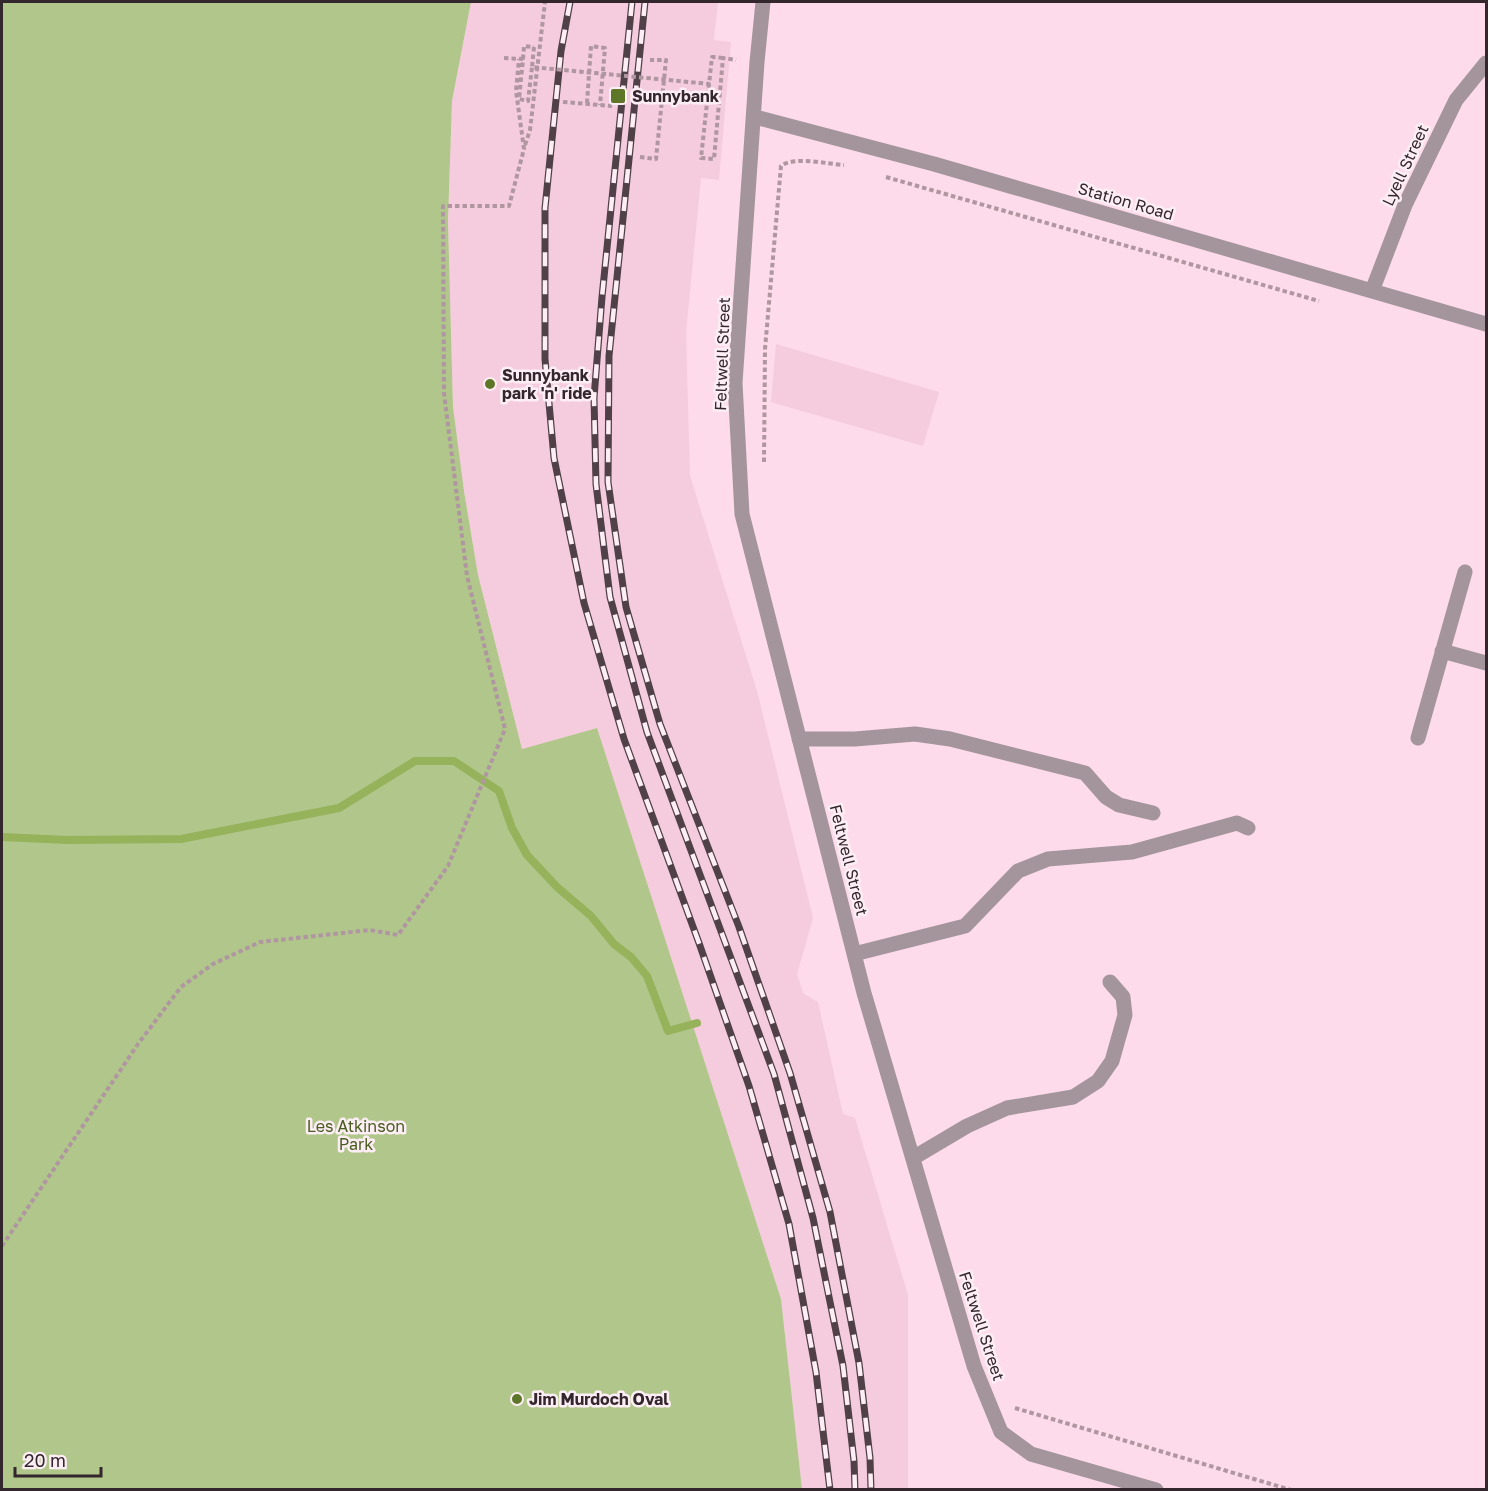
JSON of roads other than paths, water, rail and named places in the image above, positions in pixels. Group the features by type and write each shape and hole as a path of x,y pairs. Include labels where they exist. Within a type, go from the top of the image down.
{"street":[{"name":"Feltwell Street","path":"764,2 757,62 735,383 742,514 854,954 974,1366 1001,1432 1031,1454 1156,1490"},
{"name":"Lyell Street","path":"1372,291 1405,205 1456,100 1486,63"},
{"name":"Station Road","path":"755,117 934,164 1486,324"},
{"path":"1418,738 1464,572"},
{"path":"1442,651 1486,663"},
{"path":"799,739 855,739 915,734 950,739 1085,772 1106,796 1119,805 1153,813"},
{"path":"854,954 965,926 1018,871 1048,859 1132,852 1237,823 1248,828"},
{"path":"913,1158 968,1125 1007,1108 1073,1097 1098,1081 1112,1061 1125,1015 1123,997 1110,982"}],"waterway":[{"path":"2,837 68,840 181,839 339,808 415,761 454,761 499,791 512,828 527,855 557,887 591,916 614,944 631,957 647,976 668,1031 697,1023"}],"railway":[{"path":"570,2 561,51 545,208 545,359 554,458 584,603 624,739 749,1086 789,1224 816,1372 830,1490"},
{"path":"632,2 594,398 596,484 610,597 647,732 774,1074 813,1218 843,1366 855,1490"},
{"path":"645,2 609,356 608,482 626,607 660,724 739,927 790,1073 830,1212 859,1363 870,1458 871,1490"}],"place":[{"name":"Sunnybank","path":"618,96"},
{"name":"Sunnybank park 'n' ride","path":"490,384"},
{"name":"Jim Murdoch Oval","path":"517,1399"}],"park label":[{"name":"Les Atkinson Park","path":"356,1135"}]}
